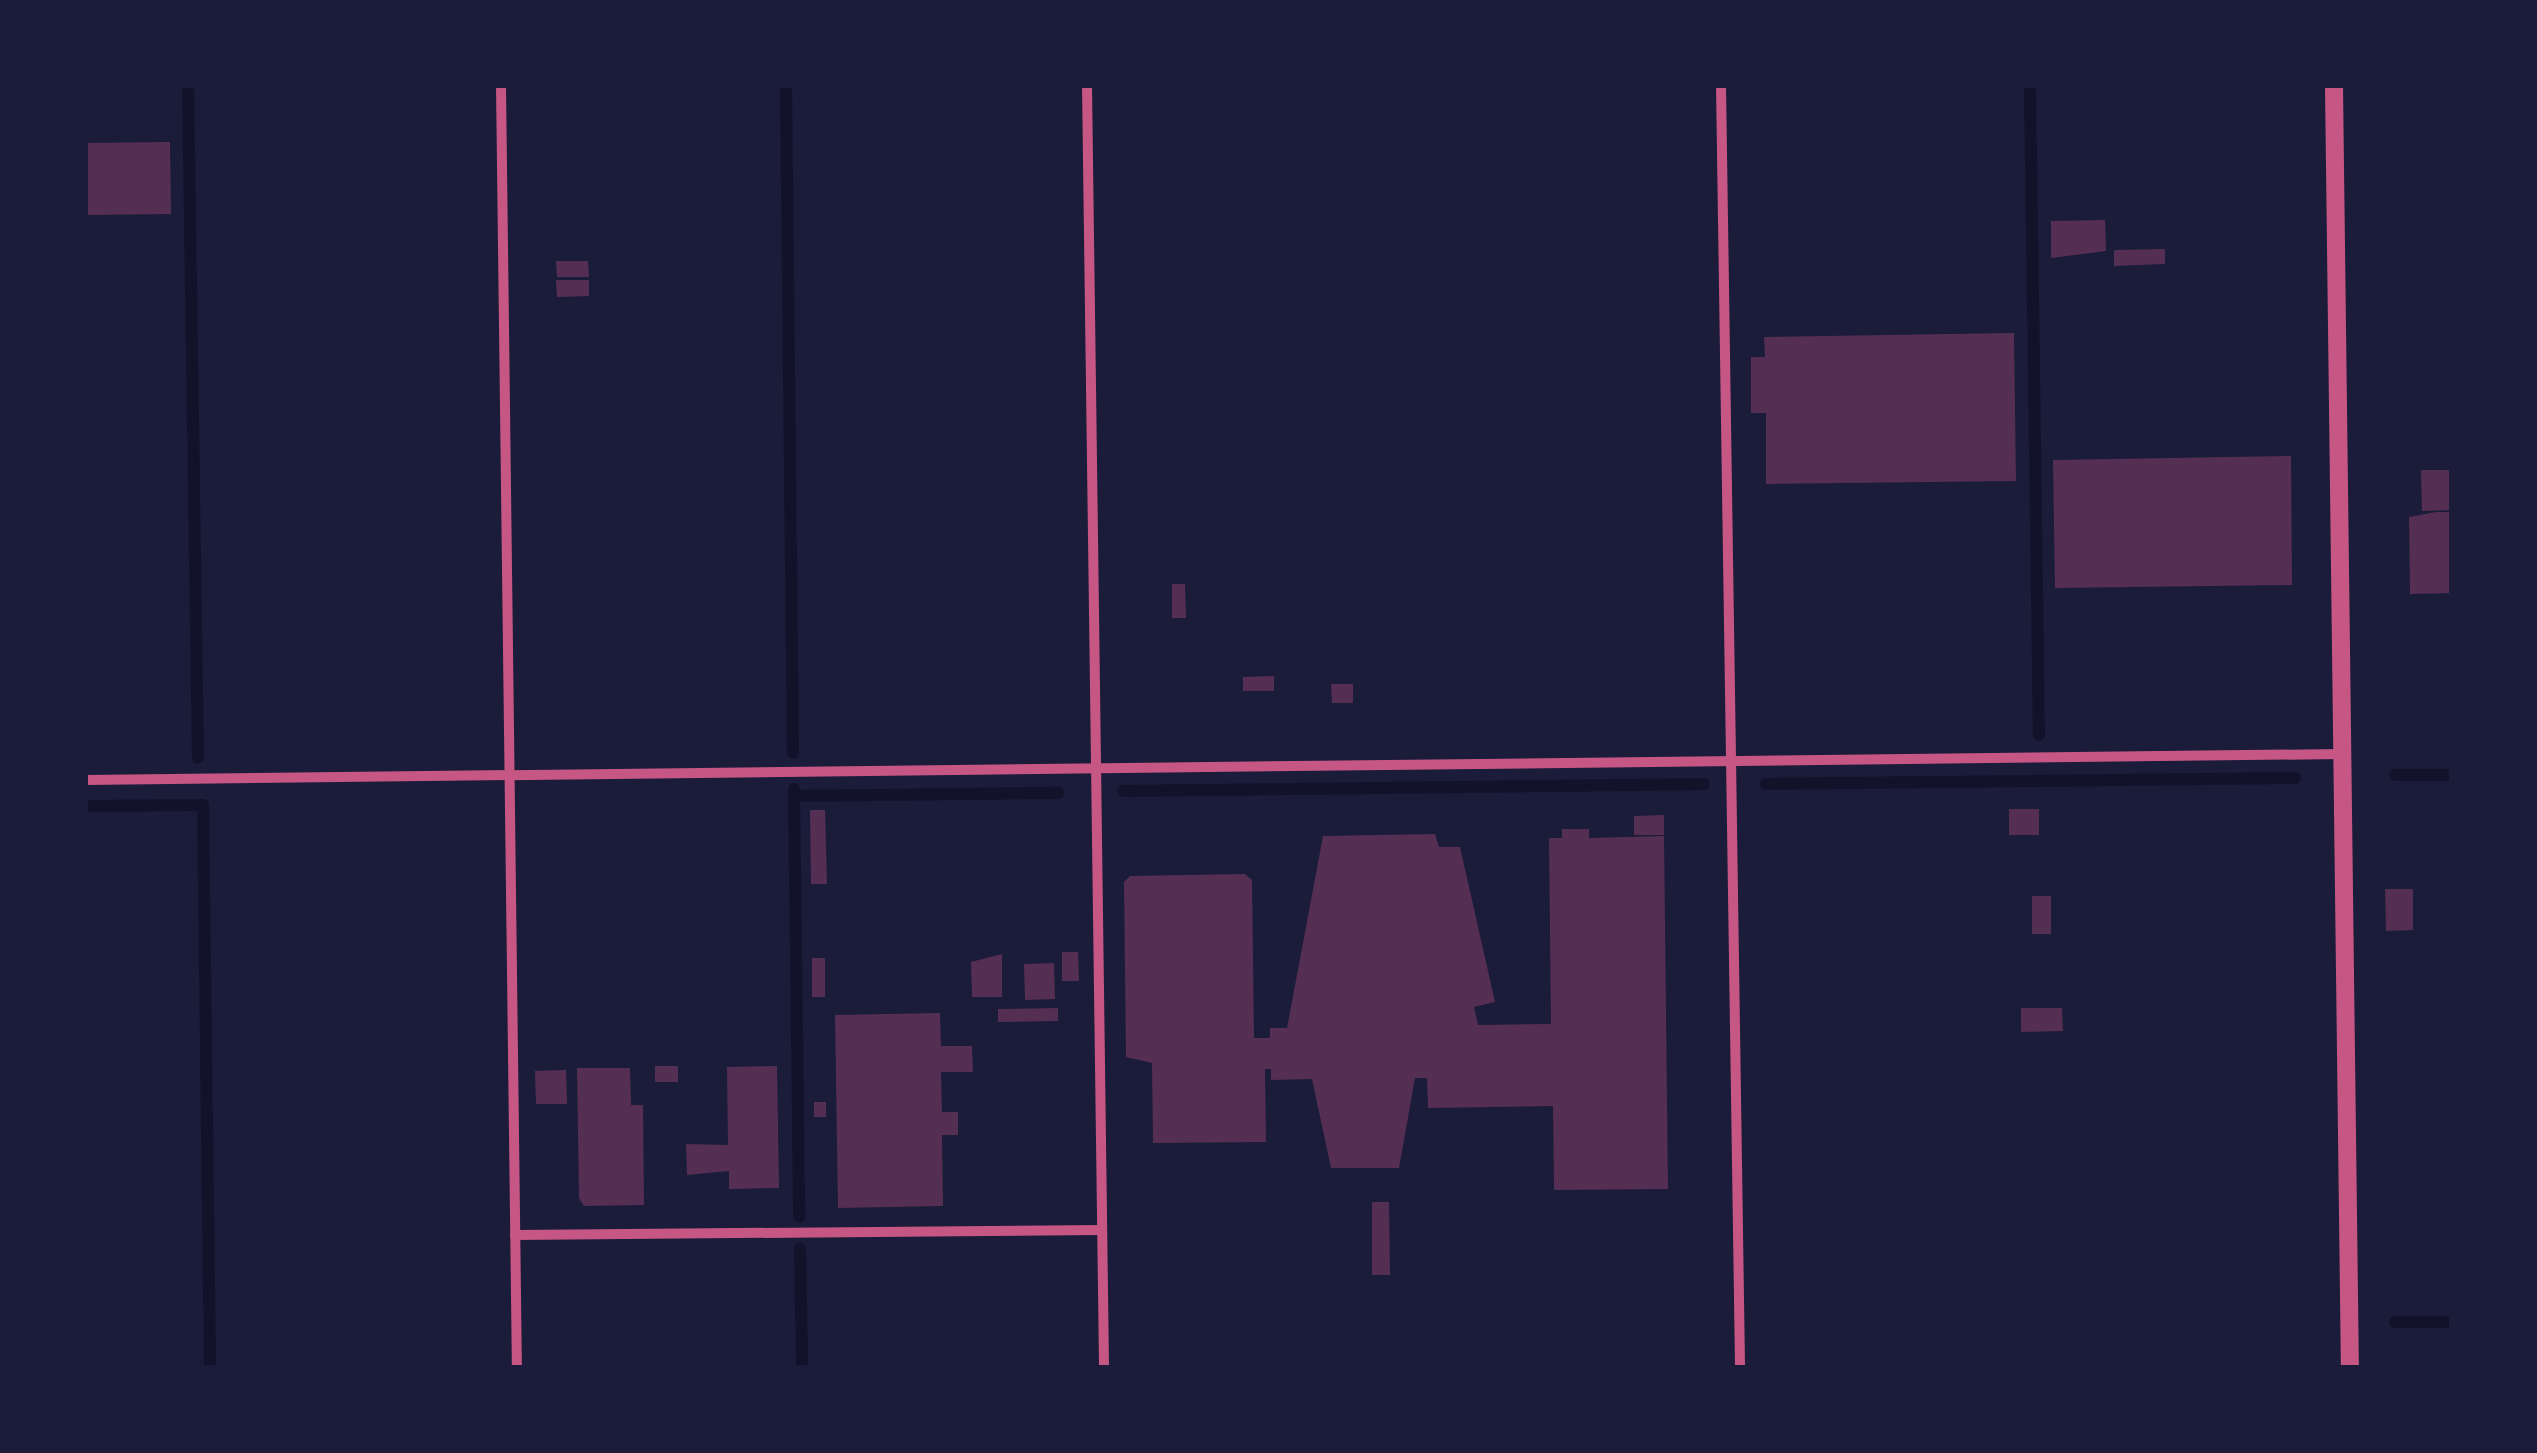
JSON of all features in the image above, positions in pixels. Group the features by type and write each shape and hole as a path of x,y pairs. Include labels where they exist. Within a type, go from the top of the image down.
{"street":[{"path":"501,85 517,1368"},
{"path":"1087,85 1104,1368"},
{"path":"1721,85 1727,760 1740,1368"},
{"path":"2334,85 2350,1368"},
{"path":"85,780 2342,754"},
{"path":"515,1235 1102,1230"}],"building":[{"path":"170,142 171,214 85,215 85,143"},
{"path":"2105,220 2106,251 2051,258 2051,221"},
{"path":"2165,249 2165,264 2114,266 2114,250"},
{"path":"556,261 588,261 589,277 557,277"},
{"path":"556,280 589,280 589,296 557,297"},
{"path":"2014,333 2016,481 1766,484 1766,413 1751,413 1751,357 1765,357 1764,337"},
{"path":"2291,456 2292,585 2055,588 2053,460"},
{"path":"2421,470 2452,470 2452,510 2422,511"},
{"path":"2452,512 2452,593 2410,594 2409,517"},
{"path":"1172,584 1185,584 1186,618 1172,618"},
{"path":"1274,676 1274,691 1243,691 1243,677"},
{"path":"1331,684 1353,684 1353,703 1332,703"},
{"path":"2009,809 2039,809 2039,835 2009,835"},
{"path":"810,810 825,810 827,884 811,884"},
{"path":"1664,815 1664,835 1634,835 1634,816"},
{"path":"1562,829 1589,829 1589,838 1664,836 1668,1189 1554,1190 1553,1106 1428,1108 1427,1078 1415,1078 1399,1168 1331,1168 1312,1079 1271,1080 1271,1069 1265,1069 1266,1142 1153,1143 1152,1063 1126,1057 1124,882 1130,876 1245,874 1252,880 1254,1038 1270,1038 1270,1028 1287,1028 1323,836 1435,834 1439,847 1460,847 1495,1002 1474,1007 1478,1025 1551,1024 1549,838 1562,838"},
{"path":"2385,889 2413,889 2413,930 2386,931"},
{"path":"2032,896 2051,896 2051,934 2032,934"},
{"path":"1062,952 1078,952 1079,981 1062,981"},
{"path":"1002,954 1002,997 972,997 971,962"},
{"path":"812,958 825,958 825,997 812,997"},
{"path":"1054,963 1055,999 1025,1000 1024,964"},
{"path":"1058,1008 1058,1021 998,1022 998,1009"},
{"path":"2021,1008 2062,1008 2063,1031 2021,1032"},
{"path":"940,1013 941,1046 972,1046 973,1072 941,1072 942,1112 958,1112 958,1135 942,1135 943,1206 838,1208 835,1015"},
{"path":"655,1066 678,1066 678,1082 655,1082"},
{"path":"777,1066 779,1188 729,1189 729,1171 687,1175 686,1144 728,1145 727,1067"},
{"path":"577,1068 630,1068 631,1105 643,1105 644,1205 584,1206 579,1198"},
{"path":"566,1070 567,1104 536,1104 535,1071"},
{"path":"814,1102 826,1102 826,1117 814,1117"},
{"path":"1372,1202 1389,1202 1390,1275 1372,1275"}],"waterway":[{"path":"188,85 198,758"},
{"path":"786,85 793,753"},
{"path":"2030,85 2039,735"},
{"path":"2395,775 2452,775"},
{"path":"1766,784 2295,778"},
{"path":"1123,791 1704,784"},
{"path":"794,789 799,1217"},
{"path":"794,796 1058,793"},
{"path":"85,806 203,805 210,1368"},
{"path":"800,1249 802,1368"},
{"path":"2395,1322 2452,1322"}]}
